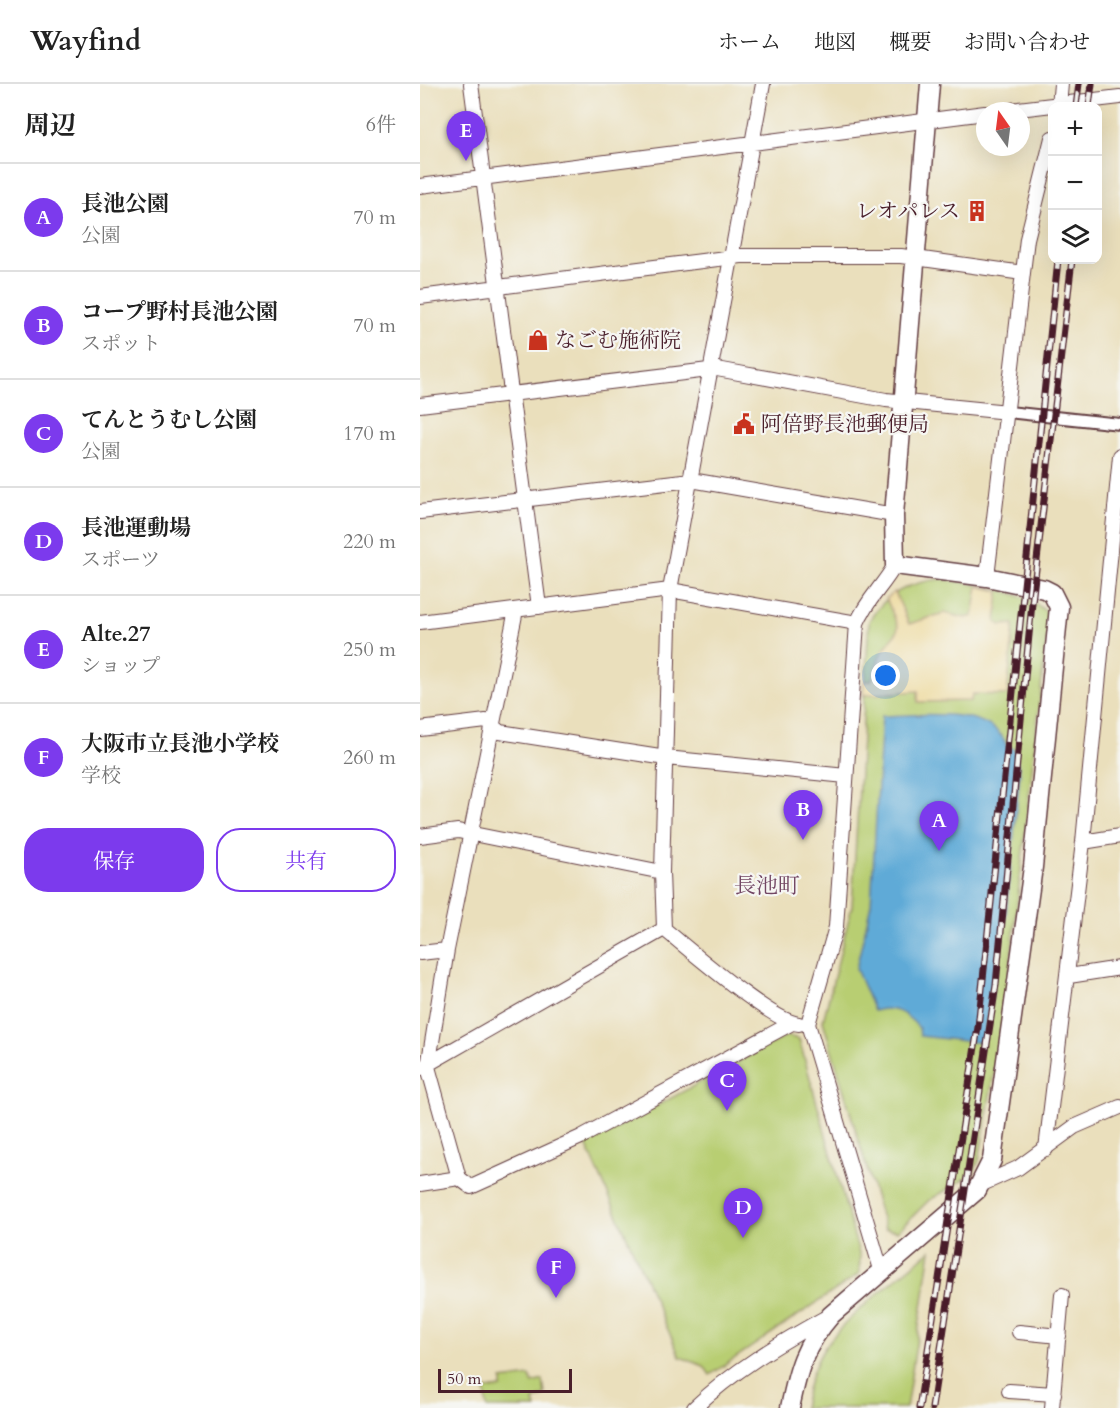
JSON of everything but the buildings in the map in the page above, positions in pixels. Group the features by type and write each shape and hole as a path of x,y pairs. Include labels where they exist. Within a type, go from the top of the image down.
{"street":[{"path":"471,84 539,607"},
{"path":"664,929 662,872 670,590 763,84"},
{"path":"882,1273 808,1024 836,927 857,623 862,610 886,581 895,565 894,515 930,84"},
{"path":"1059,102 1061,84"},
{"path":"1082,102 1120,97"},
{"path":"1030,108 1048,106"},
{"path":"420,186 976,114"},
{"path":"987,577 1023,273 1033,206 1048,155"},
{"path":"420,297 732,256 916,257 1023,273"},
{"path":"420,405 710,369 904,403 1120,424"},
{"path":"1046,1149 1069,976 1114,568 1120,456"},
{"path":"420,513 691,480 894,515"},
{"path":"895,565 987,577 1052,592 1059,607 1033,867 992,1160 980,1185"},
{"path":"420,622 670,590 857,623"},
{"path":"516,610 424,1068 459,1178 471,1187 581,1137 792,1023"},
{"path":"420,729 486,721 500,732 666,758 846,776"},
{"path":"420,836 458,831 662,872"},
{"path":"1083,842 1120,836"},
{"path":"664,929 768,1010 792,1023 808,1024"},
{"path":"424,1068 664,929"},
{"path":"420,953 447,950"},
{"path":"1069,976 1120,968"},
{"path":"694,1408 730,1377 779,1344 831,1315 882,1273 980,1185 1018,1168 1074,1127 1120,1107"},
{"path":"420,1184 459,1178"},
{"path":"1009,1391 1053,1401 1062,1295"},
{"path":"790,1408 799,1367 806,1348 831,1315"},
{"path":"1018,1332 1059,1336"}],"green space":[{"path":"941,579 984,586 1015,595 1041,607 1049,616 1006,1004 979,1160 973,1174 928,1201 898,1231 885,1229 823,1021 852,906 869,621 891,596 909,586"},
{"path":"786,1036 799,1039 860,1257 859,1274 710,1375 704,1366 680,1357 586,1144"},
{"path":"931,1250 906,1408 803,1408 817,1362 835,1334 847,1321"},
{"path":"530,1376 532,1383 543,1380 545,1395 534,1401 536,1408 487,1408 485,1390 502,1388 502,1380"}],"sand":[{"path":"978,586 999,591 996,622 1001,625 1014,624 1007,695 972,694 971,701 918,702 918,691 863,695 864,681 871,681 881,653 897,632 898,626 886,598 895,592 909,624 944,613 966,618 973,616"}],"water":[{"path":"933,714 970,718 986,724 999,733 1007,746 1014,749 1020,773 1006,914 983,1043 920,1036 919,1028 904,1014 888,1009 874,1011 856,969 871,904 882,716"}],"railway":[{"path":"1077,102 1079,84"},
{"path":"1090,102 1092,84"},
{"path":"919,1408 978,1027 1058,264"},
{"path":"932,1408 996,985 1032,603 1072,264"}],"place":[{"name":"Alte.27","path":"466,161"},
{"name":"レオパレス","path":"977,211"},
{"name":"なごむ施術院","path":"538,340"},
{"name":"阿倍野長池郵便局","path":"744,424"},
{"name":"コープ野村長池公園","path":"803,840"},
{"name":"長池公園","path":"939,851"},
{"name":"てんとうむし公園","path":"727,1111"},
{"name":"長池運動場","path":"743,1238"},
{"name":"大阪市立長池小学校","path":"556,1298"}],"district":[{"name":"長池町","path":"767,886"}]}
